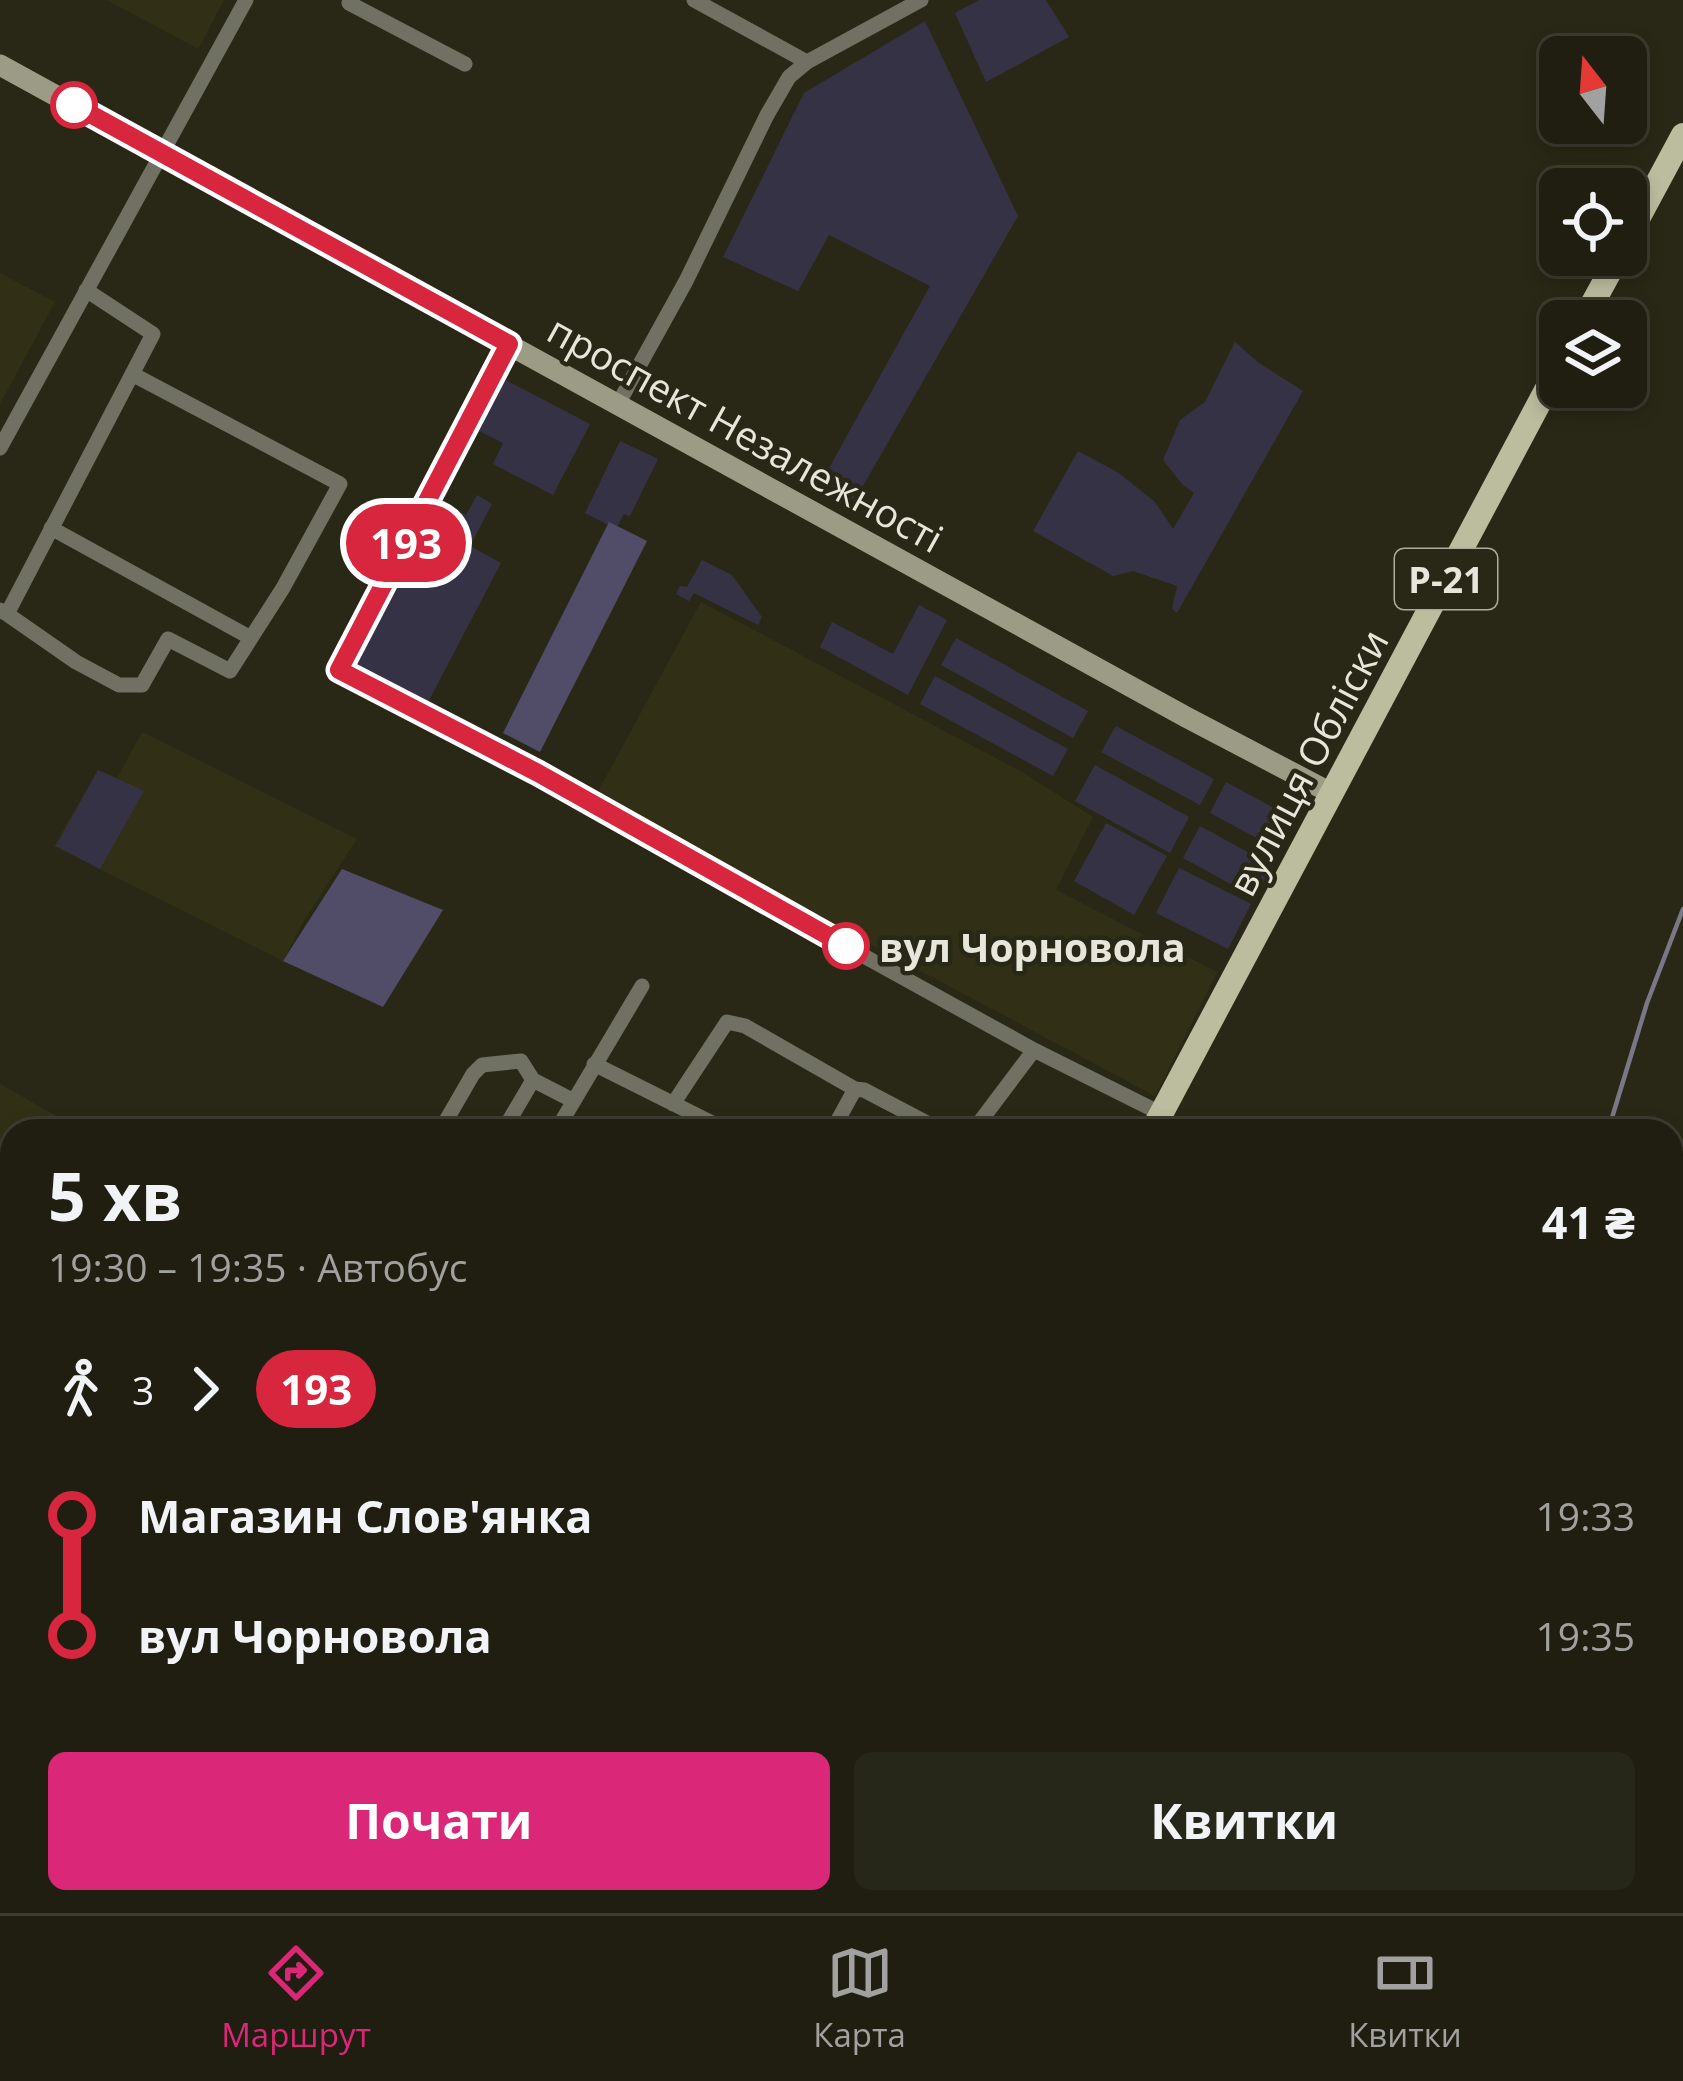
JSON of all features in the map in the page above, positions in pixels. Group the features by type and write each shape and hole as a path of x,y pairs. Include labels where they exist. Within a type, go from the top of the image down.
{"main road":[{"name":"проспект Незалежності","path":"0,65 1331,793"},
{"path":"1647,202 1683,135"},
{"name":"вулиця Обліски","path":"1159,1119 1539,403"}],"street":[{"path":"0,448 246,0"},
{"path":"351,0 349,3 465,64"},
{"path":"694,0 807,62"},
{"path":"618,404 789,77 807,62 921,0"},
{"path":"86,290 153,334 3,612 119,685 142,685 168,639 230,671 340,484 132,374"},
{"path":"509,344 339,670 538,773 1152,1119"},
{"path":"51,528 251,638"},
{"path":"562,1119 642,986"},
{"path":"673,1104 727,1022 746,1026 855,1089 920,1119"},
{"path":"982,1119 1034,1050"},
{"path":"447,1119 482,1064 521,1060 533,1080 572,1100"},
{"path":"594,1064 704,1119"},
{"path":"510,1119 533,1080"},
{"path":"839,1119 855,1089"}],"shaded area":[{"path":"107,0 224,0 198,49"},
{"path":"979,0 1046,0 1069,37 986,82 955,13"},
{"path":"925,21 1018,216 852,505 819,486 930,286 829,235 798,291 723,257 804,93"},
{"path":"0,273 55,302 0,404"},
{"path":"1235,342 1303,391 1177,613 1172,609 1177,586 1133,571 1113,576 1033,531 1078,451 1119,473 1155,502 1173,529 1194,493 1163,460 1180,420 1205,402"},
{"path":"500,377 590,424 553,495 493,464 503,443 473,428"},
{"path":"620,441 658,459 630,516 624,514 616,529 585,513"},
{"path":"477,495 492,504 470,546 501,563 426,706 349,667 436,500 466,515"},
{"path":"609,522 647,541 540,752 503,733"},
{"path":"702,560 732,575 762,617 758,625 694,593 689,601 676,594 680,586 687,587"},
{"path":"701,602 1022,772 1093,817 1056,890 1217,972 1155,1096 595,797"},
{"path":"919,605 947,620 908,695 820,647 832,622 893,654"},
{"path":"956,638 1088,711 1073,738 941,665"},
{"path":"935,676 1068,749 1053,776 920,704"},
{"path":"1116,726 1214,779 1200,805 1101,752"},
{"path":"142,732 357,839 283,961 54,846 98,770 117,778"},
{"path":"1095,765 1189,817 1170,853 1075,801"},
{"path":"98,770 144,791 100,869 56,846"},
{"path":"1226,782 1294,819 1277,849 1210,813"},
{"path":"1106,823 1167,856 1134,915 1074,881"},
{"path":"1200,826 1273,866 1256,898 1183,858"},
{"path":"1179,868 1251,904 1228,949 1156,913"},
{"path":"342,869 443,910 383,1007 283,961"},
{"path":"0,1084 62,1119 0,1119"}],"waterway":[{"path":"1612,1119 1647,1003 1683,909"}],"bus line":[{"name":"193","path":"74,105 509,344 339,670 538,773 846,946"}],"place":[{"name":"вул Чорновола","path":"846,946"}]}
